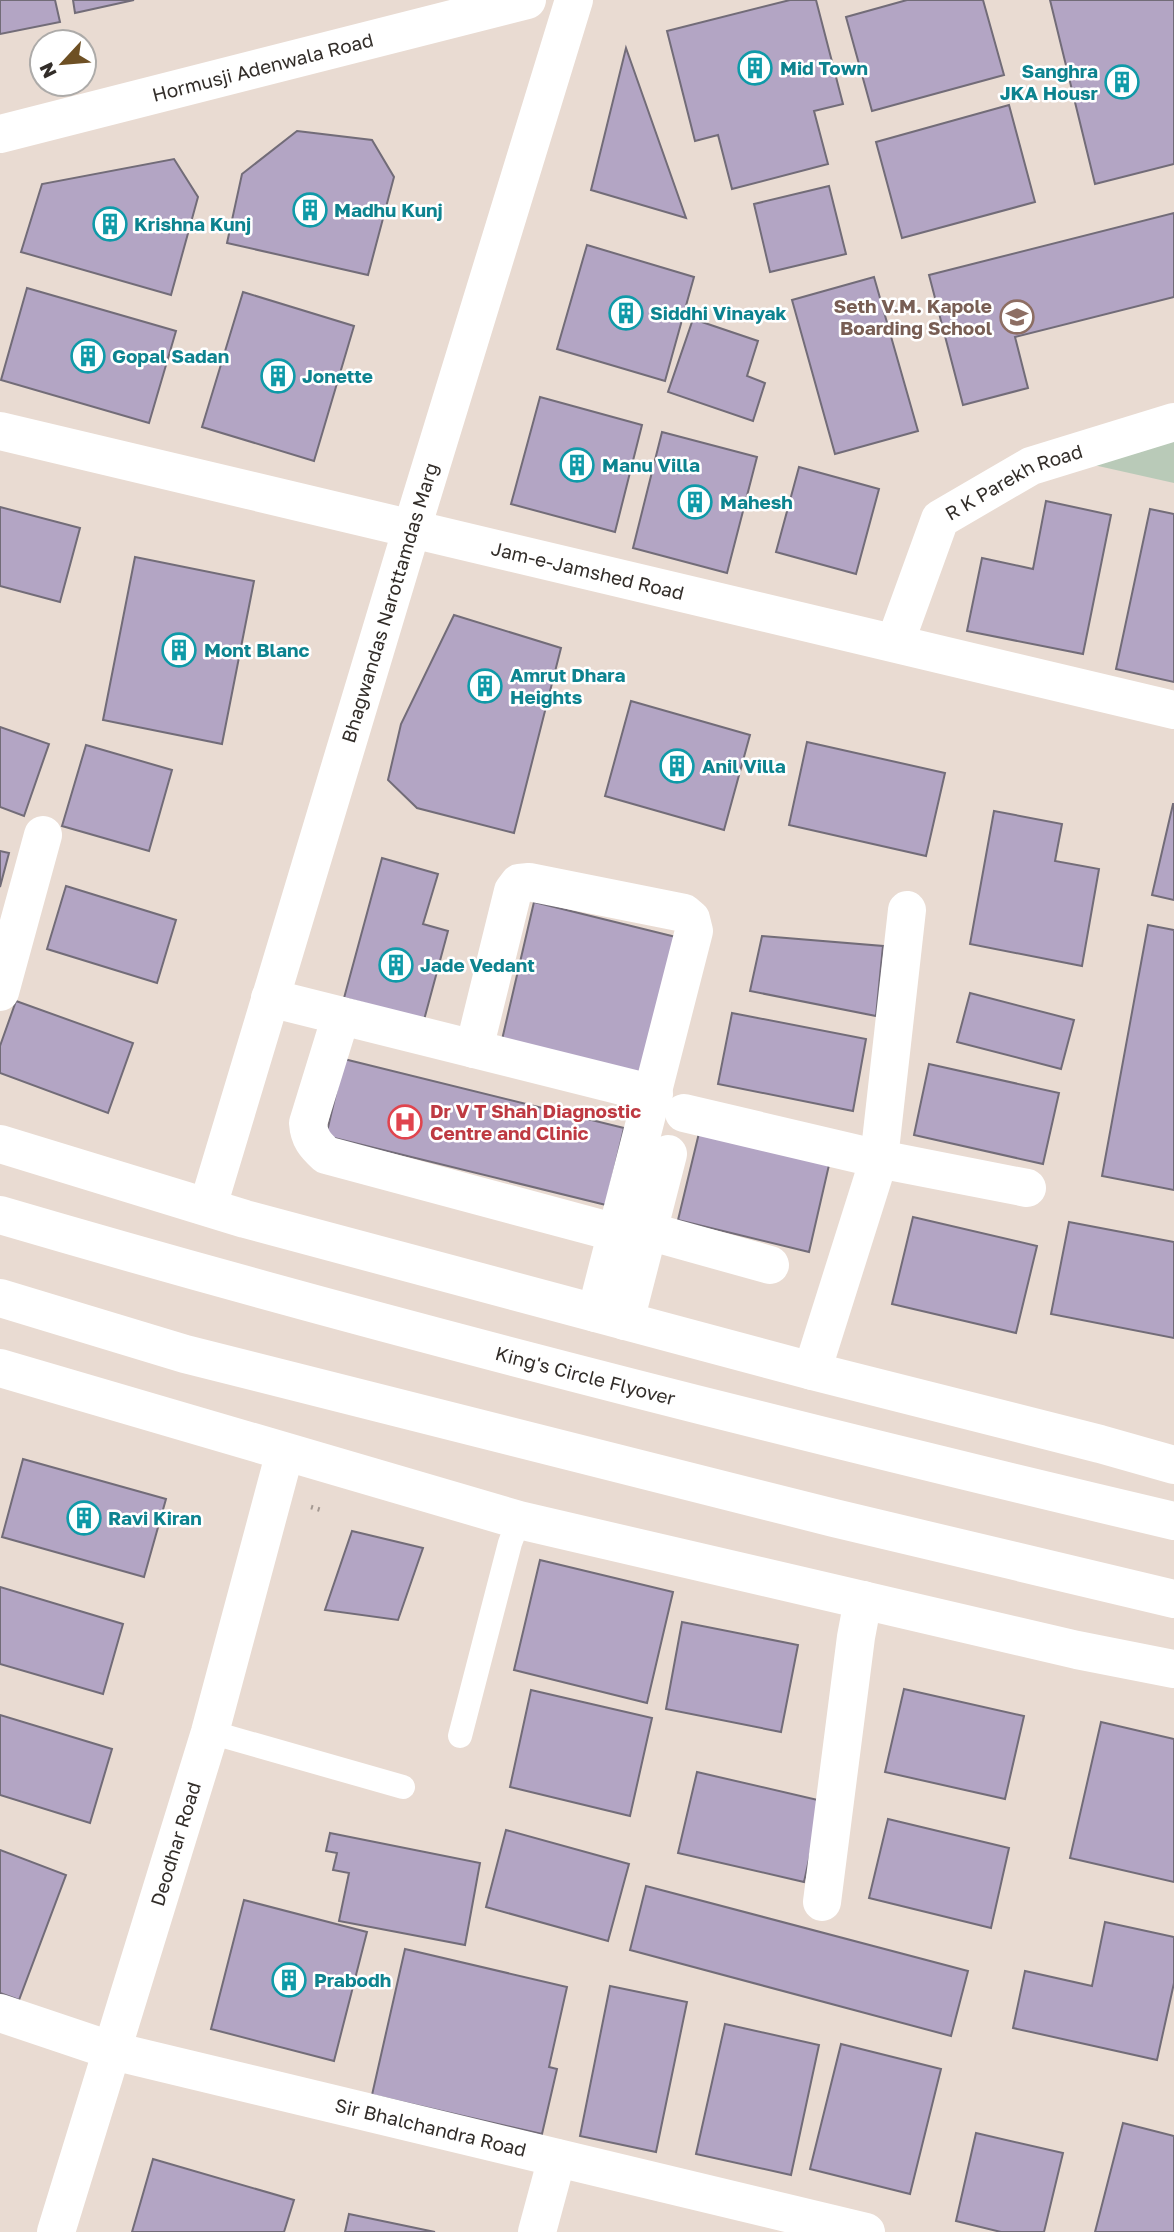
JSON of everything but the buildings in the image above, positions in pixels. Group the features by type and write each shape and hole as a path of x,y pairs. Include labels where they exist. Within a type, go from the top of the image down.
{"main road":[{"name":"Hormusji Adenwala Road","path":"0,134 527,0"},
{"name":"Bhagwandas Narottamdas Marg","path":"208,1206 574,0"},
{"name":"R K Parekh Road","path":"895,643 940,519 1031,466 1174,422"},
{"name":"Jam-e-Jamshed Road","path":"0,431 1174,710"},
{"path":"0,992 43,835"},
{"path":"474,1049 513,891 519,883 529,882 684,913 691,919 694,932 669,1103 610,1317"},
{"path":"812,1371 879,1159 907,910"},
{"path":"270,998 474,1049 879,1159 1027,1188"},
{"path":"341,1016 308,1124 308,1134 326,1155 770,1265"},
{"path":"0,1144 245,1219 1174,1465"},
{"path":"632,1232 668,1154"},
{"name":"King's Circle Flyover","path":"0,1215 192,1271 847,1444 1174,1521"},
{"path":"0,1298 199,1357 834,1518 1174,1599"},
{"path":"0,1368 519,1520 1077,1650 1174,1669"},
{"name":"Deodhar Road","path":"56,2232 210,1732 285,1452"},
{"path":"822,1902 863,1600"},
{"name":"Sir Bhalchandra Road","path":"0,2013 113,2051 866,2232"},
{"path":"537,2232 557,2158"}],"lane":[{"path":"460,1736 510,1543 519,1520"},
{"path":"210,1732 403,1787"}],"green space":[{"path":"1174,420 1174,483 1049,455"}],"place":[{"name":"Mid Town","path":"755,68"},
{"name":"Sanghra JKA Housr","path":"1122,82"},
{"name":"Madhu Kunj","path":"310,210"},
{"name":"Krishna Kunj","path":"110,224"},
{"name":"Siddhi Vinayak","path":"626,313"},
{"name":"Seth V.M. Kapole Boarding School","path":"1017,317"},
{"name":"Gopal Sadan","path":"88,356"},
{"name":"Jonette","path":"278,376"},
{"name":"Manu Villa","path":"577,465"},
{"name":"Mahesh","path":"695,502"},
{"name":"Mont Blanc","path":"179,650"},
{"name":"Amrut Dhara Heights","path":"485,686"},
{"name":"Anil Villa","path":"677,766"},
{"name":"Jade Vedant","path":"396,965"},
{"name":"Dr V T Shah Diagnostic Centre and Clinic","path":"405,1122"},
{"name":"Ravi Kiran","path":"84,1518"},
{"name":"Prabodh","path":"289,1980"}]}
